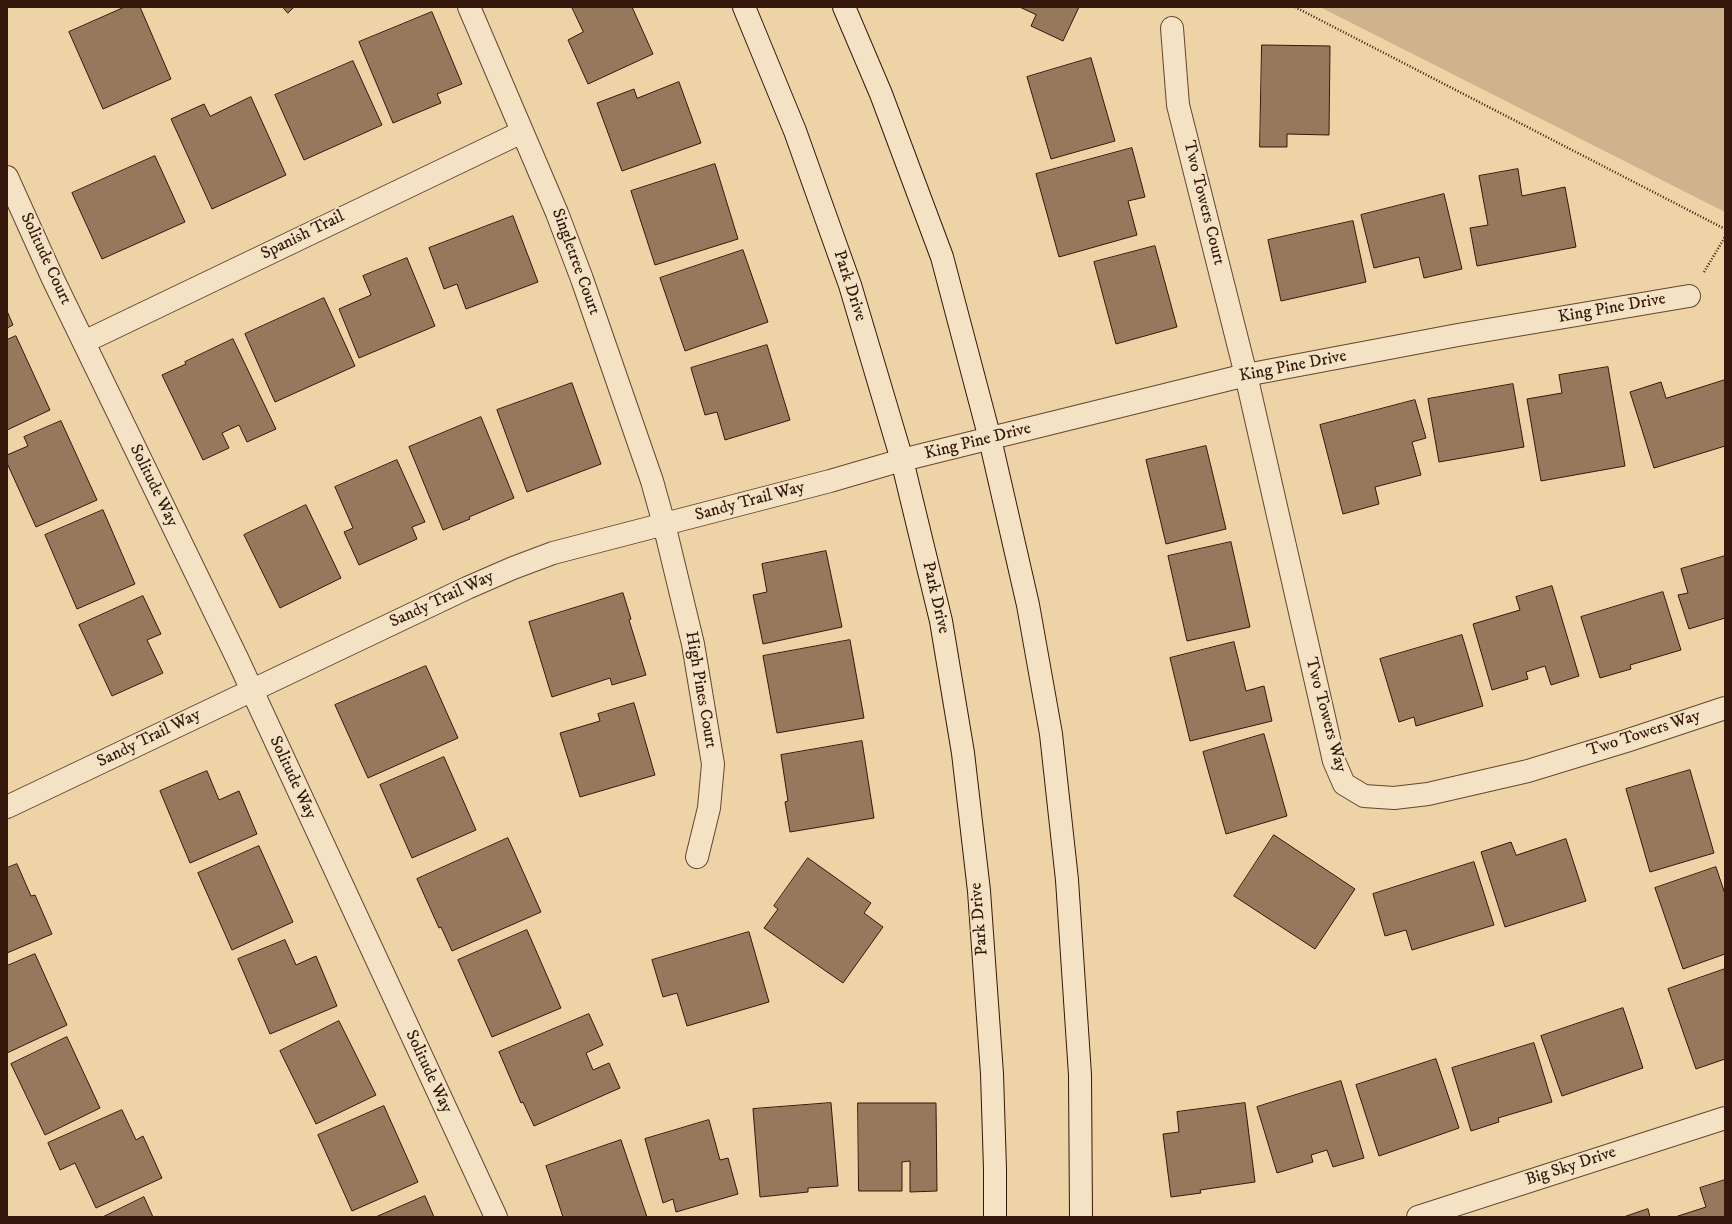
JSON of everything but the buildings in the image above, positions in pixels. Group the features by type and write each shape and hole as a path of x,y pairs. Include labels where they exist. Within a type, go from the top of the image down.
{"street":[{"name":"Singletree Court","path":"469,7 557,213 582,279 652,481 664,524"},
{"name":"Park Drive","path":"744,7 795,131 850,285 902,460 941,621 963,753 979,891 992,1074 995,1217"},
{"path":"844,7 881,94 942,257 990,439 1028,605 1052,750 1067,880 1080,1074 1082,1217"},
{"name":"Two Towers Court","path":"1172,28 1178,105 1246,375"},
{"name":"Spanish Trail","path":"84,342 522,132"},
{"name":"Solitude Court","path":"7,176 53,279 84,342"},
{"name":"King Pine Drive","path":"902,460 1246,375 1458,335 1689,296"},
{"name":"Solitude Way","path":"84,342 251,690 496,1217"},
{"name":"Two Towers Way","path":"1246,375 1334,761 1344,784 1364,796 1394,798 1428,794 1528,771 1626,742 1725,709"},
{"name":"Sandy Trail Way","path":"7,807 251,690 513,568 553,553 902,460"},
{"name":"High Pines Court","path":"664,524 693,644 713,764 709,808 698,857"},
{"name":"Big Sky Drive","path":"1418,1217 1725,1118"}],"path":[{"path":"1295,7 1725,228"},
{"path":"1689,296 1725,236"}],"shaded area":[{"path":"1320,7 1725,7 1725,212"}]}
